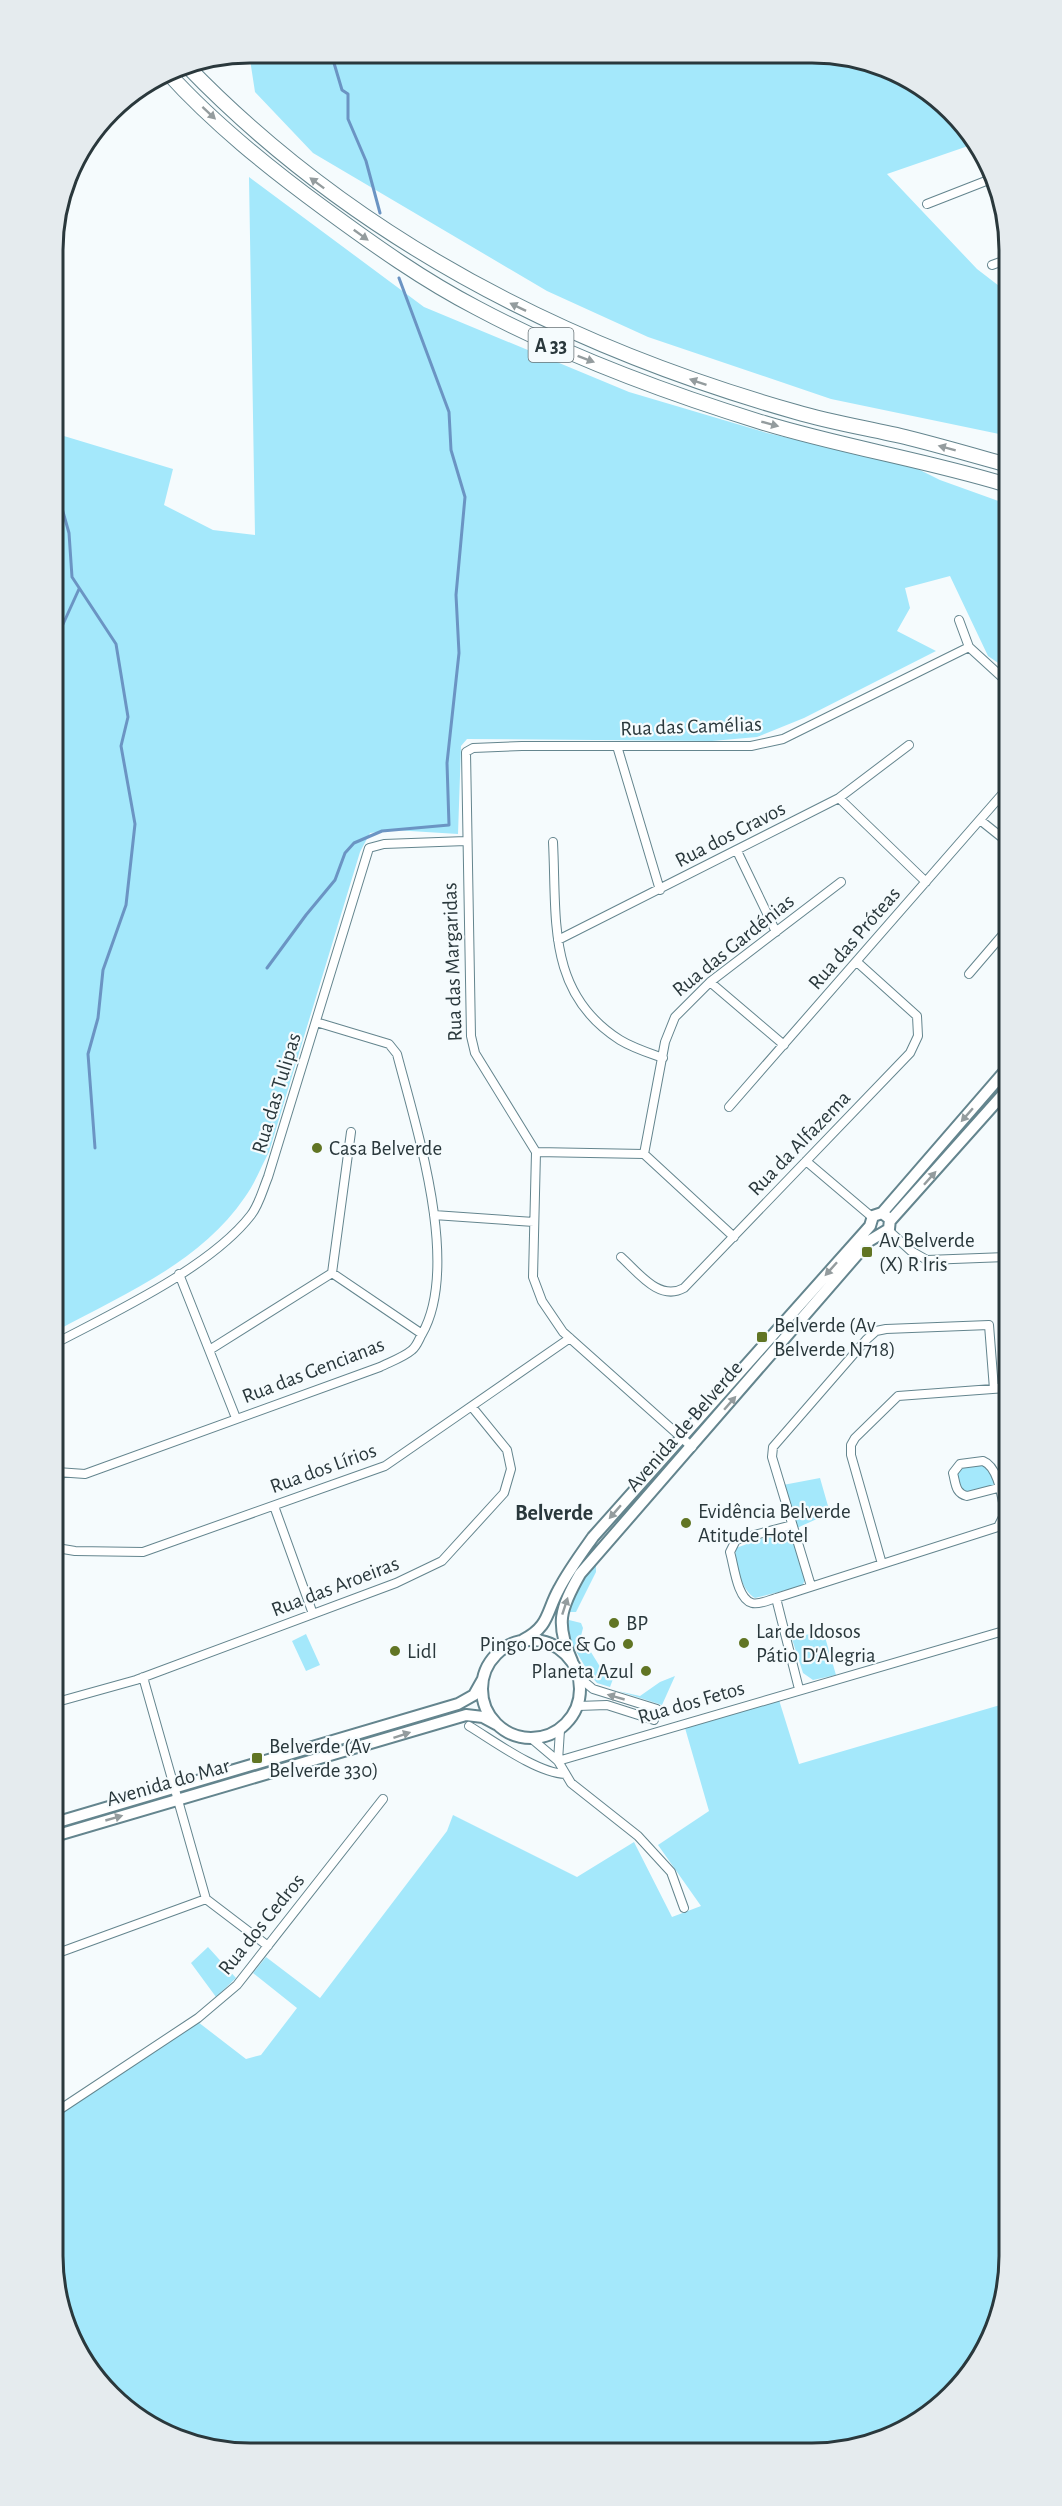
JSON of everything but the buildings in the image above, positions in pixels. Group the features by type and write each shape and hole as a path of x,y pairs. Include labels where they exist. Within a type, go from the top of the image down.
{"highway":[{"name":"A 33","path":"194,72 284,158 355,212 460,277 547,322 629,356 721,389 798,413 910,438 999,463"},
{"name":"A 33","path":"174,79 237,140 299,190 388,255 476,308 548,344 664,390 765,423 999,483"}],"main road":[{"name":"Avenida de Belverde","path":"572,1661 562,1639 561,1616 572,1588 595,1555 692,1447 869,1241 880,1223 999,1078"},
{"name":"Avenida de Belverde","path":"523,1640 538,1632 543,1625 572,1566 593,1537 880,1223 999,1098"},
{"path":"523,1640 551,1644 572,1661 580,1678 578,1706 571,1719 560,1730 547,1737 532,1739 507,1732 496,1724 484,1704 483,1679 496,1654 523,1640"},
{"name":"Avenida do Mar","path":"63,1821 458,1704 474,1695 483,1679"},
{"name":"Avenida do Mar","path":"63,1834 466,1715 483,1717 496,1724"}],"street":[{"path":"927,204 986,181"},
{"path":"992,266 999,263"},
{"path":"959,620 969,647 999,674"},
{"name":"Rua das Camélias","path":"466,752 473,748 522,746 751,746 783,739 969,647"},
{"name":"Rua dos Cravos","path":"558,940 839,798 909,745"},
{"path":"617,746 660,890"},
{"name":"Rua das Margaridas","path":"466,752 469,985 475,1053 536,1152"},
{"path":"839,798 926,882"},
{"name":"Rua das Próteas","path":"729,1107 999,798"},
{"path":"980,820 999,835"},
{"name":"Rua das Tulipas","path":"63,1338 123,1308 219,1249 252,1214 268,1177 369,848 384,844 466,842"},
{"path":"554,842 558,940 564,974 576,998 592,1019 622,1041 663,1058"},
{"path":"737,851 776,932"},
{"name":"Rua das Gardénias","path":"644,1154 663,1058 675,1017 710,982 841,882"},
{"path":"969,974 999,939"},
{"name":"Rua da Alfazema","path":"621,1257 656,1288 675,1293 684,1288 910,1053 918,1036 917,1016 857,962"},
{"path":"710,982 784,1045"},
{"name":"Rua das Gencianas","path":"63,1472 85,1474 380,1367 414,1349 430,1320 436,1298 434,1215 426,1166 397,1054 389,1044 316,1022"},
{"path":"332,1273 351,1132"},
{"path":"692,1447 570,1338 542,1301 533,1277 536,1152 644,1154 735,1237"},
{"path":"806,1161 912,1251 927,1260 999,1257"},
{"path":"434,1215 534,1222"},
{"path":"211,1349 332,1273"},
{"path":"332,1273 422,1334"},
{"path":"179,1274 237,1418"},
{"path":"811,1586 771,1457 773,1447 876,1331 989,1325 994,1389"},
{"name":"Rua dos Lírios","path":"63,1549 143,1552 385,1466 570,1338"},
{"path":"882,1564 851,1455 851,1446 855,1438 898,1396 999,1389"},
{"name":"Rua das Aroeiras","path":"63,1700 143,1677 396,1583 442,1561 504,1493 511,1469 507,1450 472,1407"},
{"path":"998,1488 965,1496 957,1489 954,1470 960,1464 986,1461 993,1468 999,1492"},
{"path":"274,1506 313,1614"},
{"path":"792,1525 736,1540 730,1549 745,1599 754,1604 776,1598 999,1525"},
{"path":"776,1598 799,1689"},
{"name":"Rua dos Fetos","path":"558,1761 999,1632"},
{"path":"143,1677 206,1899 268,1946"},
{"name":"Rua dos Fetos","path":"580,1678 593,1689 657,1709"},
{"name":"Rua dos Fetos","path":"578,1706 607,1705 654,1720"},
{"path":"469,1726 503,1747 555,1773 566,1774"},
{"path":"558,1761 560,1730"},
{"path":"532,1739 558,1761 571,1783 638,1836 671,1872 684,1908"},
{"name":"Rua dos Cedros","path":"63,2107 198,2018 237,1985 383,1799"},
{"path":"63,1951 206,1899"}],"shaded area":[{"path":"251,63 812,63 848,67 895,82 935,109 967,146 887,174 977,269 999,286 999,434 831,399 648,337 547,291 313,153 255,92"},
{"path":"249,177 424,307 629,392 767,433 912,466 940,480 999,501 999,664 988,656 950,576 905,588 910,608 897,631 936,651 804,718 757,737 712,741 467,739 461,746 458,834 394,830 370,833 360,852 269,1152 245,1197 206,1241 183,1259 134,1290 63,1327 63,436 173,469 164,505 213,530 255,535"},
{"path":"979,1463 990,1468 994,1485 968,1494 959,1487 956,1475 961,1466"},
{"path":"820,1478 830,1513 797,1528 783,1485"},
{"path":"783,1531 791,1535 804,1568 802,1586 755,1598 742,1583 736,1560 736,1548"},
{"path":"593,1564 596,1565 596,1572 576,1612 568,1612 572,1596"},
{"path":"569,1620 581,1623 583,1628 581,1636 607,1678 613,1679 610,1687 597,1683 590,1675 570,1641 567,1627"},
{"path":"823,1630 836,1675 813,1680 803,1673 792,1639"},
{"path":"306,1634 320,1665 306,1671 292,1641"},
{"path":"675,1676 662,1705 618,1691 640,1696 660,1682"},
{"path":"779,1700 799,1764 999,1705 999,2268 989,2316 980,2339 953,2379 935,2397 895,2424 860,2437 812,2443 250,2443 214,2439 190,2433 167,2424 127,2397 109,2379 88,2349 69,2304 63,2256 63,2112 198,2022 246,2059 261,2055 297,2008 253,1973 266,1957 320,1998 447,1831 453,1815 577,1877 634,1842 672,1917 701,1906 658,1845 709,1811 685,1728"},
{"path":"208,1947 236,1978 216,1997 191,1963"}],"waterway":[{"path":"334,63 342,90 348,94 348,119 366,161 380,213"},
{"path":"267,968 335,880 345,853 354,843 382,831 449,825 447,763 459,653 456,595 465,497 451,450 449,412 399,278"},
{"path":"63,512 69,533 72,577 116,644 128,717 121,746 135,824 126,905 103,970 98,1018 88,1054 95,1148"},
{"path":"63,624 79,589"}],"place":[{"name":"Casa Belverde","path":"317,1148"},
{"name":"Av Belverde (X) R Iris","path":"867,1252"},
{"name":"Belverde (Av Belverde N718)","path":"762,1337"},
{"name":"Evidência Belverde Atitude Hotel","path":"686,1523"},
{"name":"BP","path":"614,1623"},
{"name":"Lar de Idosos Pátio D'Alegria","path":"744,1643"},
{"name":"Pingo Doce & Go","path":"628,1644"},
{"name":"Lidl","path":"395,1651"},
{"name":"Planeta Azul","path":"646,1671"},
{"name":"Belverde (Av Belverde 330)","path":"257,1758"}],"district":[{"name":"Belverde","path":"554,1512"}]}
